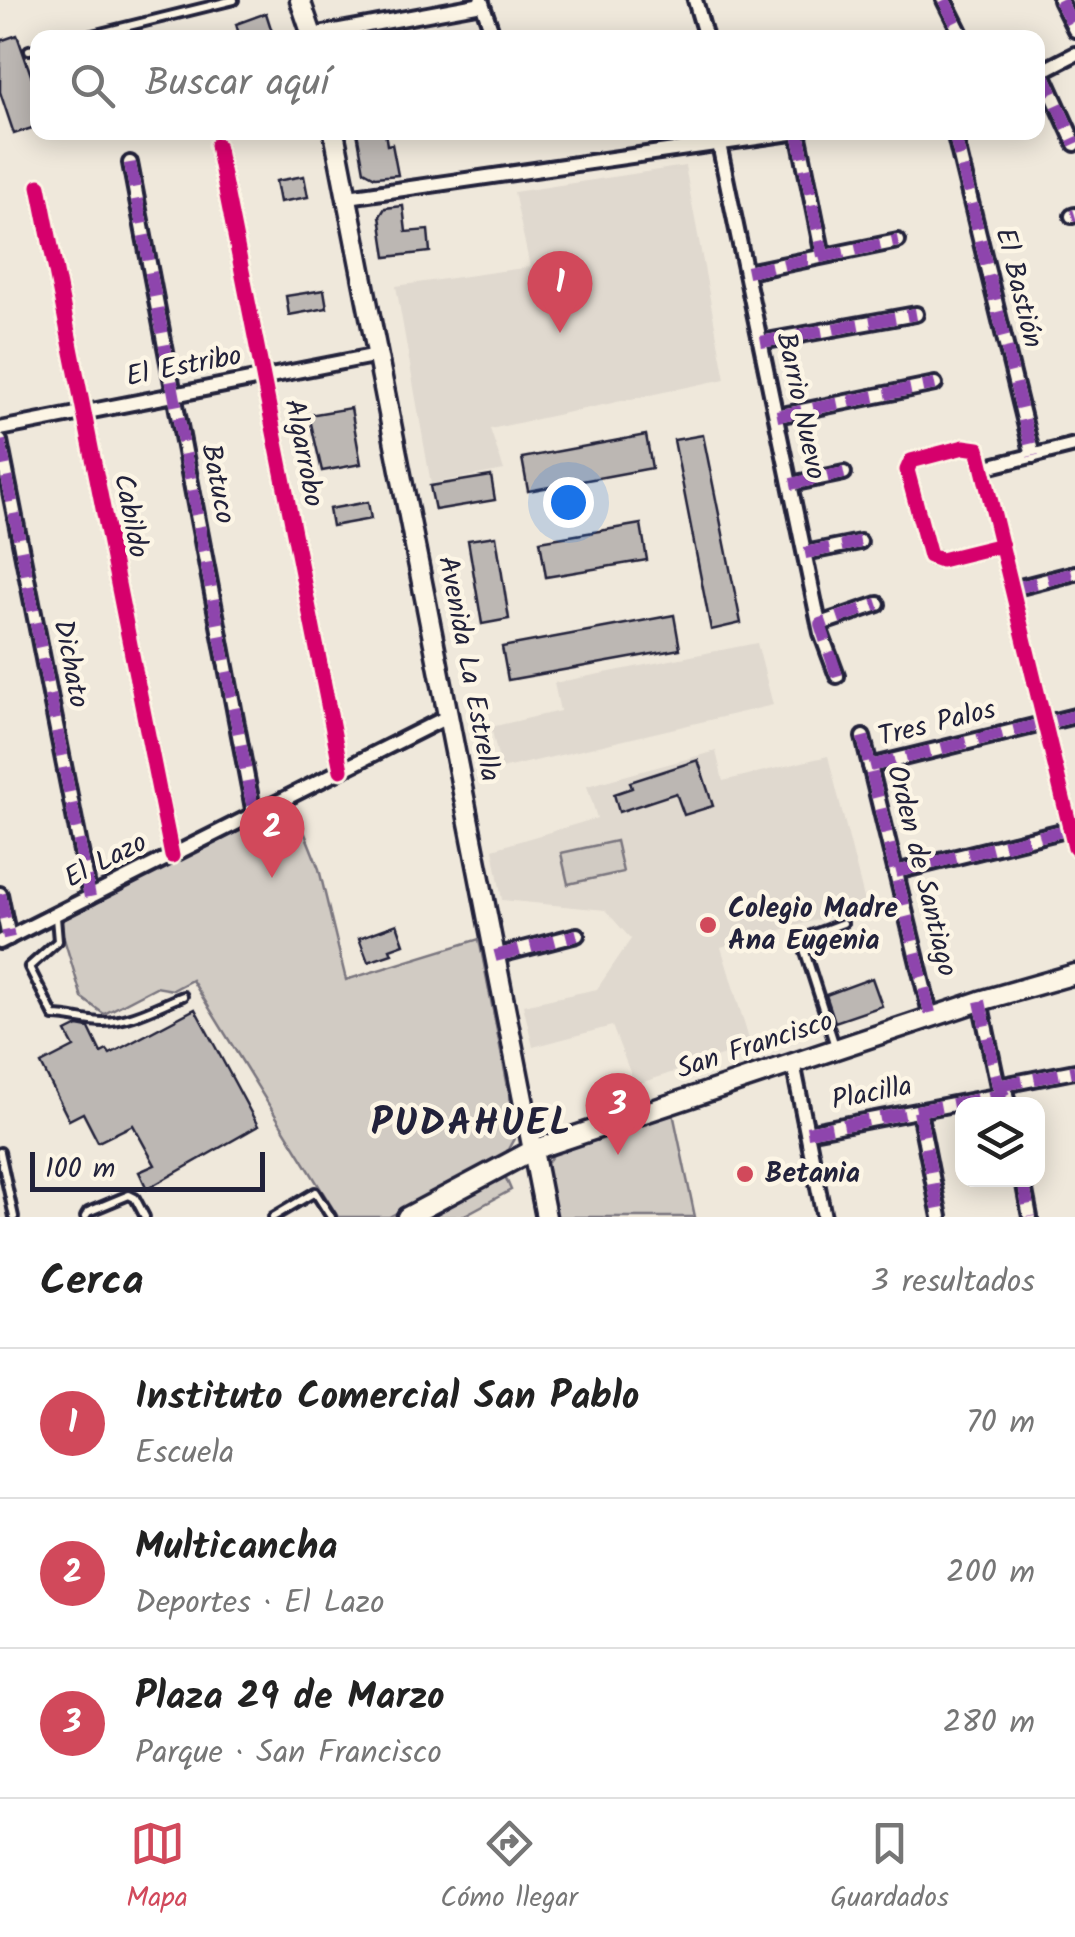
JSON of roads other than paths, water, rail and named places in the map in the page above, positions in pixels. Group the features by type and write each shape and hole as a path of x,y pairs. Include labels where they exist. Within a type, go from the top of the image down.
{"main road":[{"path":"300,0 311,30"},
{"name":"Avenida La Estrella","path":"336,140 546,1217"},
{"name":"San Francisco","path":"407,1217 533,1150 980,1000 1075,974"}],"street":[{"path":"695,0 704,30"},
{"path":"944,0 960,30"},
{"path":"1060,0 1075,30"},
{"path":"343,30 482,2 491,30"},
{"path":"1045,69 1075,54"},
{"path":"1045,82 1075,144"},
{"path":"348,197 729,140"},
{"path":"800,140 822,256"},
{"name":"El Bastión","path":"956,140 1033,456"},
{"name":"Barrio Nuevo","path":"720,144 820,624 836,676"},
{"name":"Algarrobo","path":"217,145 342,770"},
{"name":"Batuco","path":"130,163 254,814"},
{"name":"Cabildo","path":"40,186 172,856"},
{"path":"746,272 898,241"},
{"path":"761,342 916,314"},
{"name":"El Estribo","path":"0,429 378,355"},
{"path":"776,416 935,384"},
{"name":"Dichato","path":"0,441 90,896"},
{"path":"983,468 1075,445"},
{"path":"1002,545 933,559 907,470 914,459 964,448 978,449 1002,545 1044,724 1075,848"},
{"path":"791,484 844,473"},
{"path":"805,553 860,542"},
{"path":"1012,588 1075,573"},
{"path":"820,624 878,604"},
{"name":"El Lazo","path":"4,940 449,716"},
{"name":"Tres Palos","path":"870,766 1075,716"},
{"name":"Orden de Santiago","path":"863,738 931,1017"},
{"path":"896,872 1070,829"},
{"path":"0,894 4,940"},
{"path":"495,956 576,935"},
{"path":"980,1000 1004,1095"},
{"path":"793,1063 824,1217"},
{"name":"Placilla","path":"807,1132 1004,1095 1075,1071"},
{"path":"919,1111 940,1217"},
{"path":"1024,1187 1030,1217"}],"lane":[{"path":"112,30 234,0"},
{"path":"55,914 58,941 29,966 54,1016 100,1022 129,1018 182,996"},
{"path":"836,1049 802,946 811,935 842,922"},
{"path":"0,1152 14,1217"},
{"path":"273,1217 315,1192 332,1217"},
{"path":"86,1217 88,1212 129,1195 135,1198 145,1217"}],"place":[{"name":"Instituto Comercial San Pablo","path":"560,333"},
{"name":"Multicancha","path":"272,878"},
{"name":"Colegio Madre Ana Eugenia","path":"708,925"},
{"name":"Plaza 29 de Marzo","path":"618,1155"},
{"name":"Betania","path":"745,1174"}],"district":[{"name":"PUDAHUEL","path":"472,1125"}]}
